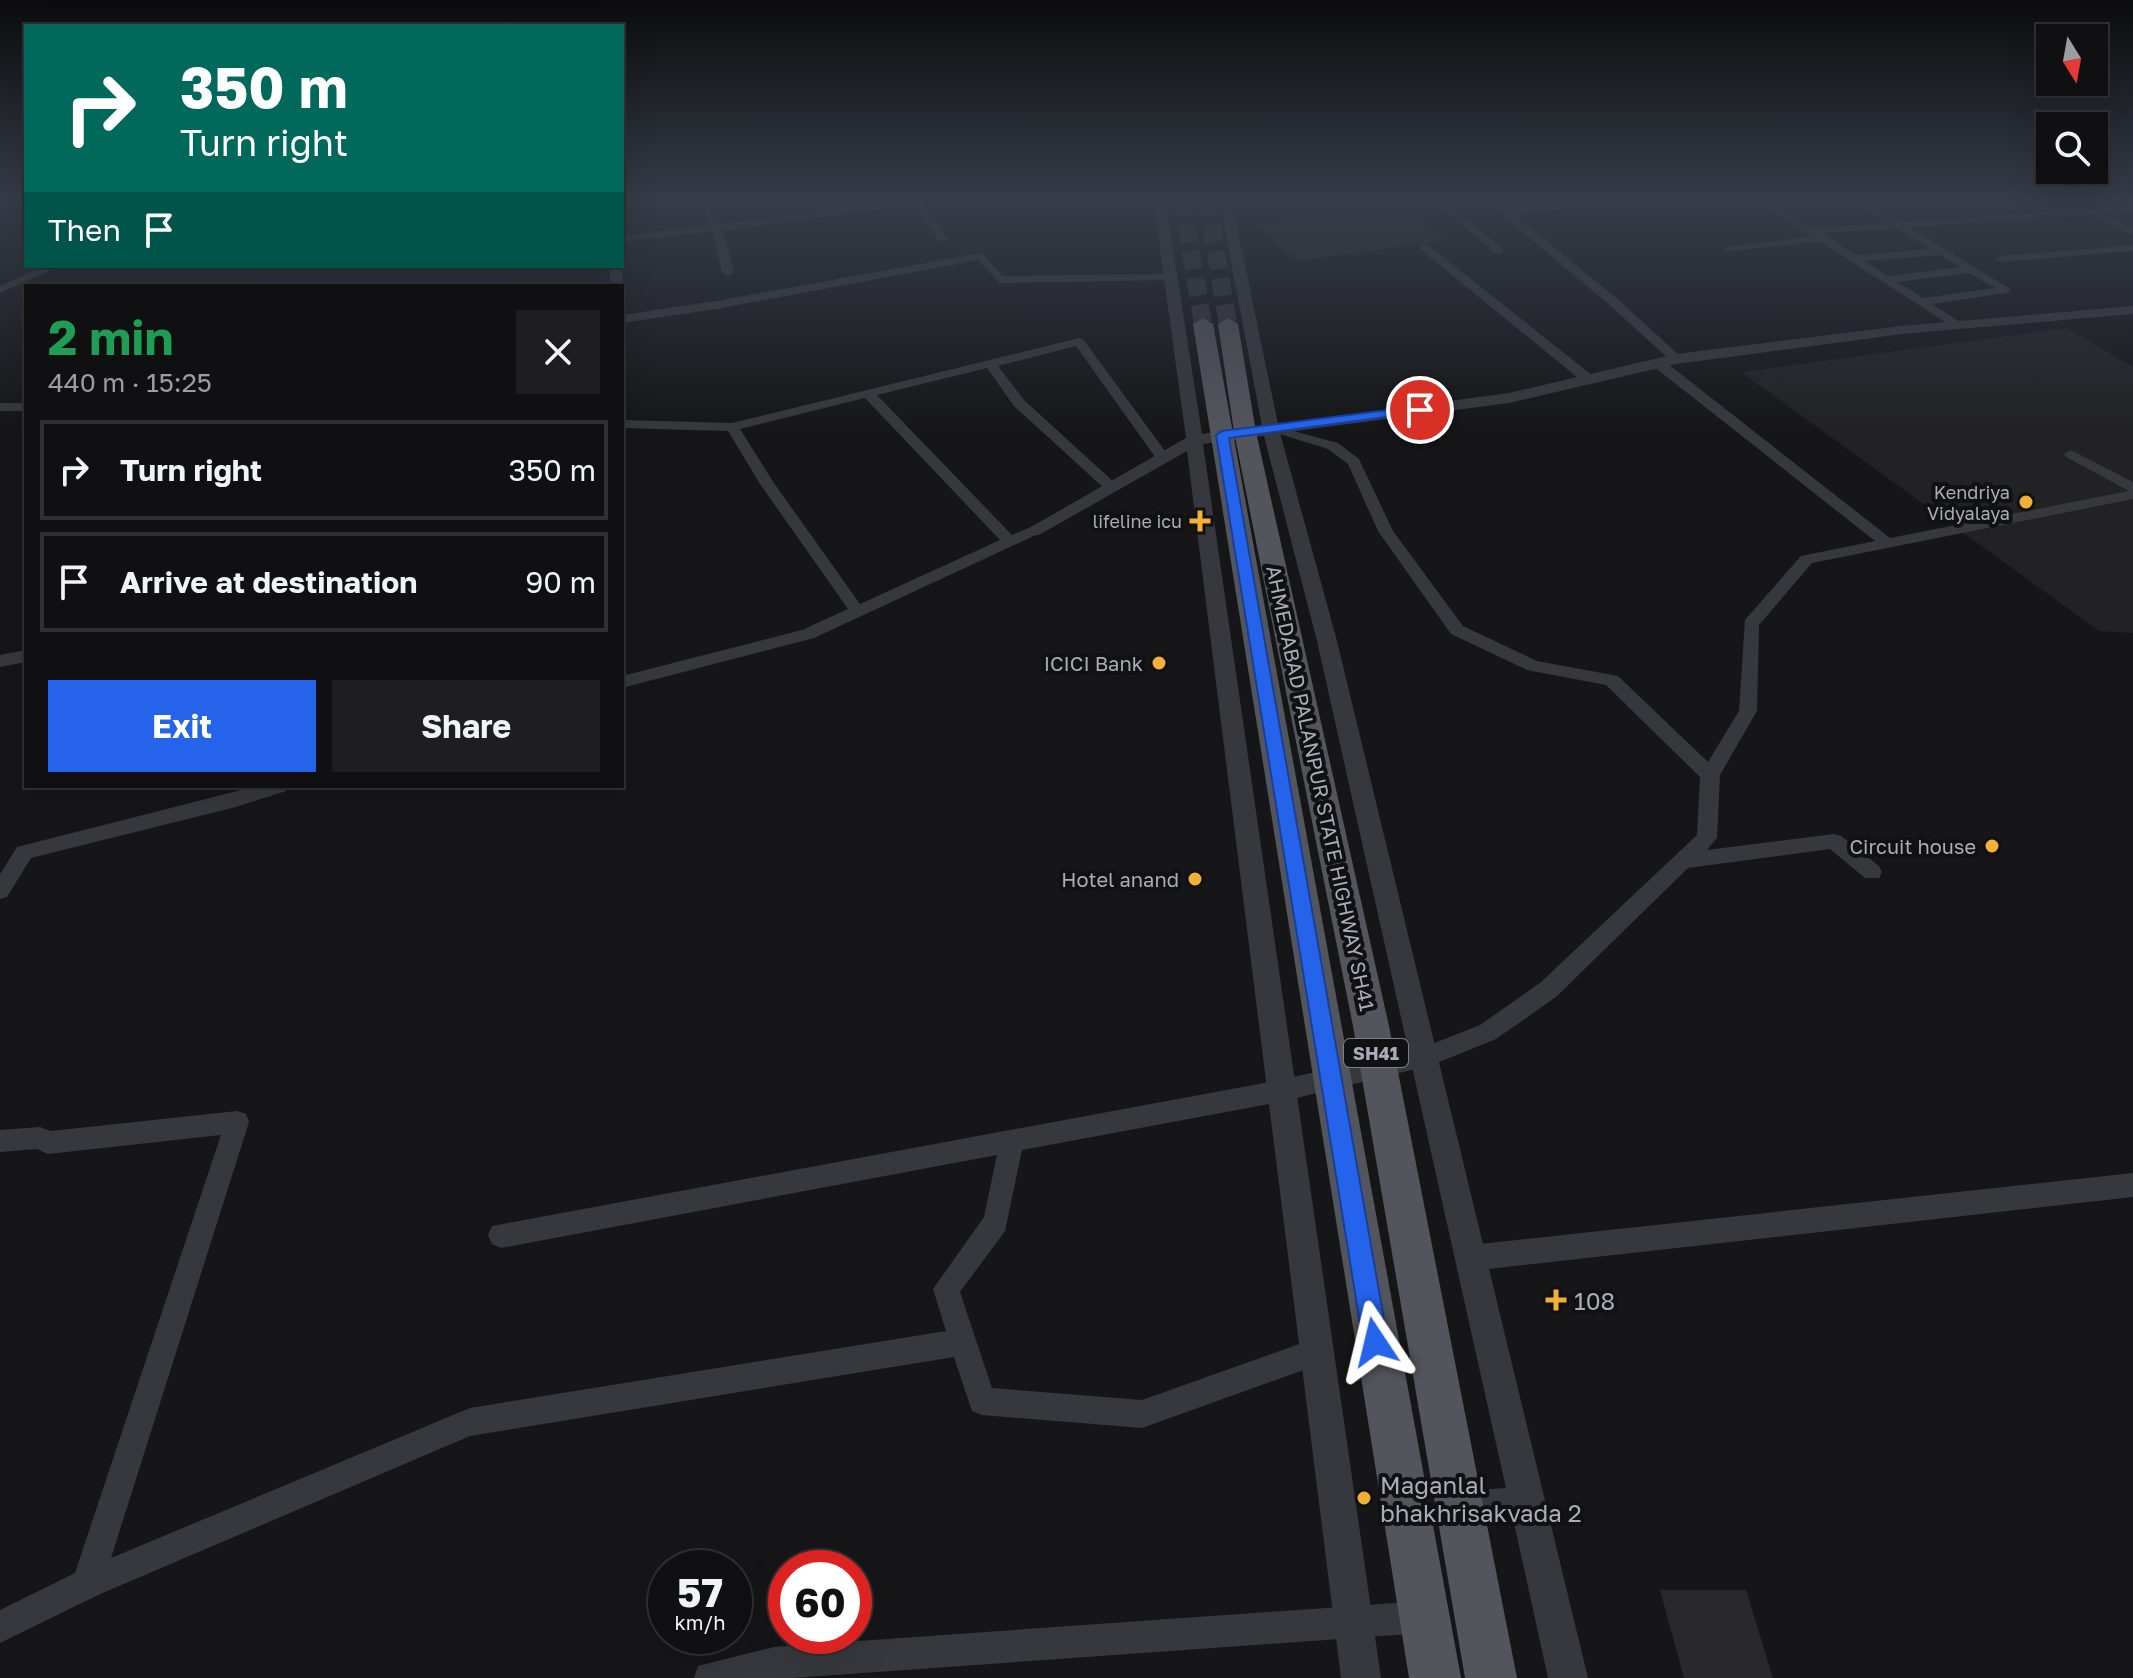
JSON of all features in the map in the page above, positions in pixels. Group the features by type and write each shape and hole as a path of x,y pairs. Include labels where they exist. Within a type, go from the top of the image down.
{"main road":[{"name":"AHMEDABAD PALANPUR STATE HIGHWAY SH41","path":"1215,328 1330,1079 1435,1678"},
{"name":"AHMEDABAD PALANPUR STATE HIGHWAY SH41","path":"1233,434 1378,1066 1491,1678"}],"street":[{"path":"0,290 31,276"},
{"path":"624,319 871,276"},
{"path":"997,276 1000,280 1169,277 1215,328"},
{"path":"1219,276 1215,328 1233,434 1280,1091 1361,1678"},
{"path":"1460,276 1588,379"},
{"path":"1583,276 1676,359"},
{"path":"1879,276 1956,325"},
{"path":"1884,280 1913,276"},
{"path":"1920,302 2006,290 1983,276"},
{"path":"624,681 808,634 1033,531 1163,458 1233,434 1509,398 1676,359 1956,325 2133,310"},
{"path":"624,424 732,427 1079,342 1163,458"},
{"path":"990,363 1019,403 1111,487"},
{"path":"1658,363 1887,543"},
{"path":"867,393 1010,542"},
{"path":"0,407 24,407"},
{"path":"732,427 767,484 858,612"},
{"path":"1233,434 1333,446 1354,462 1386,531 1457,630 1533,666 1612,680 1710,775"},
{"path":"1233,434 1327,641 1568,1678"},
{"path":"2071,454 2133,488"},
{"path":"501,1235 1280,1091 1378,1066 1424,1058 1488,1032 1548,990 1707,838 1710,775 1748,711 1751,624 1807,559 2133,495"},
{"path":"0,661 24,656"},
{"path":"0,891 24,852 236,800 273,788"},
{"path":"1684,861 1834,841 1872,872"},
{"path":"0,1141 40,1138 48,1143 237,1122 87,1584"},
{"path":"1012,1139 996,1222 946,1289 982,1401 1142,1414 1316,1352"},
{"path":"1471,1258 2133,1185"},
{"path":"0,1627 87,1584 470,1422 963,1342"},
{"path":"1460,1509 1528,1504"},
{"path":"710,1678 774,1663 1424,1617"}],"shaded area":[{"name":"Kendriya Vidyalaya","path":"2067,328 2133,367 2133,633 2099,631 1741,372"}],"building":[{"path":"1660,1590 1746,1590 1773,1678 1684,1678"}],"tunnel":[{"path":"1195,276 1203,324"},
{"path":"1220,276 1228,324"}],"place":[{"name":"Kendriya Vidyalaya","path":"2026,502"},
{"name":"lifeline icu","path":"1200,521"},
{"name":"ICICI Bank","path":"1159,663"},
{"name":"Circuit house","path":"1992,846"},
{"name":"Hotel anand","path":"1195,879"},
{"name":"108","path":"1556,1300"},
{"name":"Maganlal bhakhrisakvada 2","path":"1364,1498"}],"route":[{"path":"1375,1342 1222,435 1420,410"}]}
